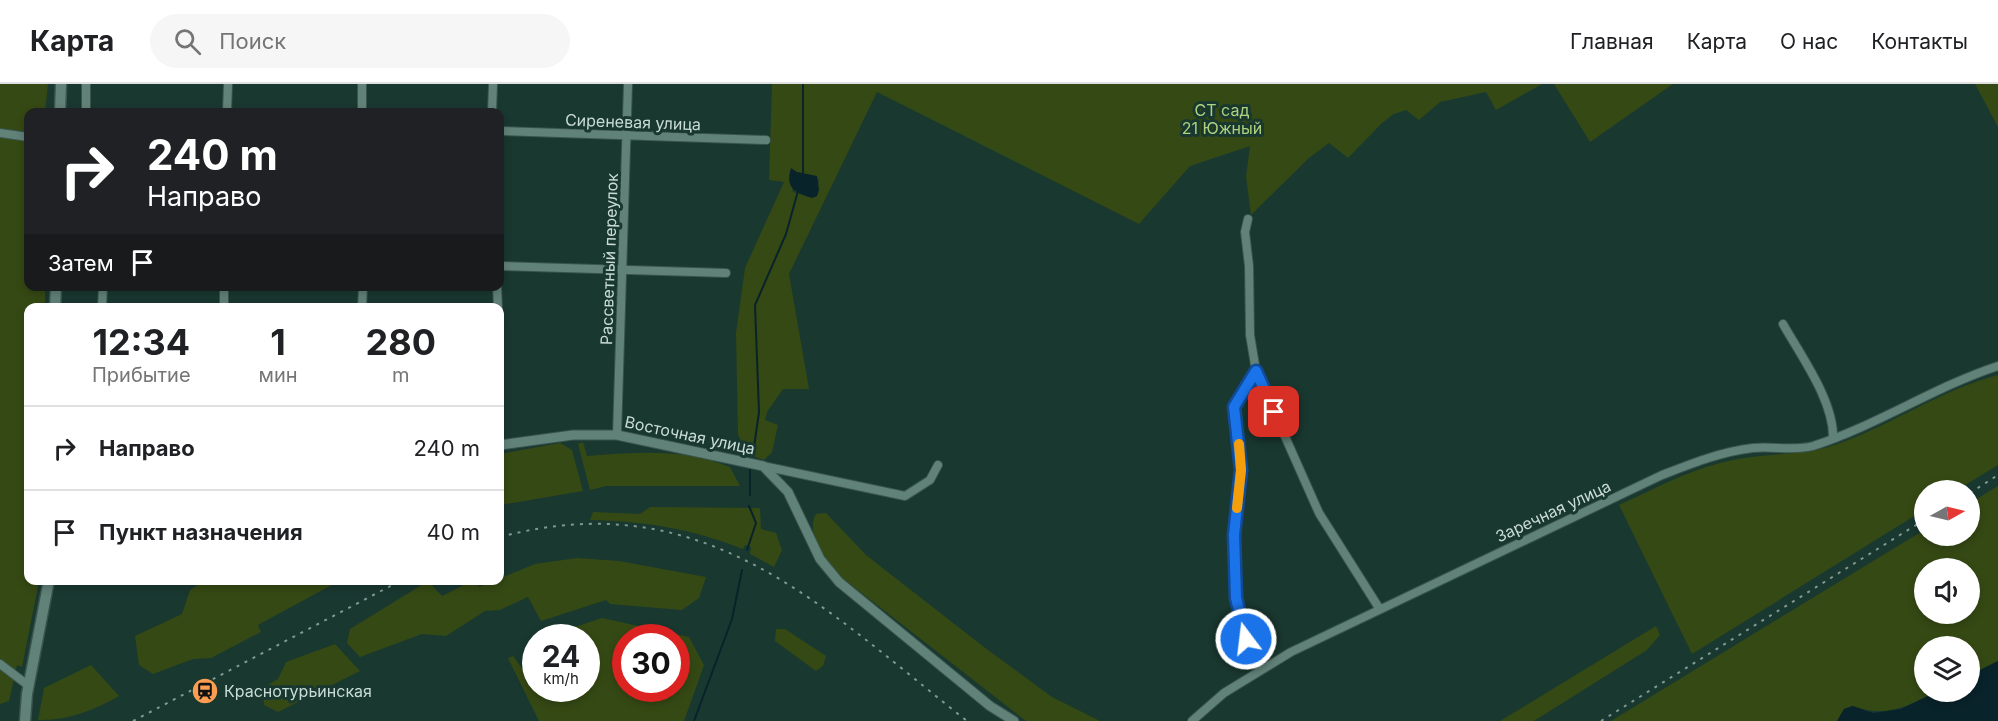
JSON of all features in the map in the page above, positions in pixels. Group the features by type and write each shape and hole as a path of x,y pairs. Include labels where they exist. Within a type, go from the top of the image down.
{"main road":[{"path":"60,108 61,84"},
{"path":"25,721 29,686 48,585"}],"street":[{"path":"86,84 86,108"},
{"path":"227,108 228,84"},
{"path":"362,84 362,108"},
{"path":"492,108 494,84"},
{"name":"Рассветный переулок","path":"617,435 628,84"},
{"name":"Сиреневая улица","path":"504,131 766,140"},
{"path":"0,133 24,136"},
{"path":"1248,219 1245,232 1250,335 1256,371 1319,513 1379,609"},
{"path":"504,266 726,273"},
{"path":"1784,324 1826,402 1834,423 1833,438"},
{"name":"Заречная улица","path":"1192,721 1224,693 1260,669 1379,609 1662,475 1715,454 1756,448 1810,447 1870,425 1965,378 1998,366"},
{"path":"1256,371 1234,407 1241,470 1234,535 1236,598 1246,639 1260,669"},
{"name":"Восточная улица","path":"504,444 573,435 617,435 763,466 788,492 820,559 839,582 990,706 1014,721"},
{"path":"763,466 905,496 930,480 938,465"},
{"path":"0,664 29,686"}],"green space":[{"path":"0,84 48,84 45,108 24,108 24,291 45,291 45,303 24,303 24,585 38,585 22,667 17,665 9,701 0,704"},
{"name":"СТ сад 21 Южный","path":"772,84 1542,84 1496,110 1486,92 1440,102 1419,120 1406,110 1394,114 1348,158 1329,143 1309,158 1251,215 1246,177 1250,146 1190,166 1139,224 877,92 789,274 809,389 783,389 767,412 765,420 778,425 772,452 764,460 745,453 738,434 736,333 745,268 784,182 769,180","holes":["797,172 819,180 817,196 812,198 793,192 791,183"]},
{"path":"1554,84 1673,84 1590,142"},
{"path":"1975,84 1998,84 1998,127"},
{"path":"1998,375 1998,465 1973,480 1914,480 1914,516 1692,654 1619,505 1681,476 1720,463 1750,457 1809,451 1838,444 1977,381"},
{"path":"583,442 587,456 660,453 713,461 730,467 740,486 606,486 590,490 578,444"},
{"path":"560,443 572,450 583,491 504,504 504,453"},
{"path":"1998,486 1998,661 1980,670 1980,636 1914,636 1914,702 1896,709 1876,711 1852,706 1844,709 1837,721 1611,721 1914,536 1914,546 1980,546 1980,497"},
{"path":"650,507 760,508 761,529 776,533 782,550 774,567 750,554 751,547 745,545 743,549 668,527 590,520 593,512 640,514"},
{"path":"826,513 866,555 984,647 1052,697 1100,721 1026,721 836,573 818,545 813,529 816,514"},
{"path":"577,558 619,561 706,577 699,598 682,610 610,604 606,600 541,621 528,597 500,610 485,611 446,636 422,634 360,657 347,643 350,629 422,585 432,585 442,596 464,585 478,585 479,587 504,585 504,577 535,564"},
{"path":"198,585 332,585 258,625 261,632 211,658 193,659 153,674 139,665 135,636 182,614 190,590"},
{"path":"602,618 629,624 612,624 612,702 690,702 690,639 704,665 684,721 539,721 530,702 600,702 600,624 584,624"},
{"path":"1656,626 1660,635 1647,650 1534,721 1500,721"},
{"path":"776,629 785,629 826,656 823,666 816,671 775,641"},
{"path":"335,644 360,671 278,712 264,705 263,688 278,679 286,662"},
{"path":"513,656 522,668 522,686 508,658"},
{"path":"91,665 119,696 80,714 60,719 38,720 44,688"}],"water":[{"path":"791,168 797,172 817,176 819,190 817,196 812,198 792,188 789,180"},
{"path":"1998,661 1998,721 1837,721 1844,709 1853,706 1873,713 1901,709 1915,702 1980,702 1980,670"}],"waterway":[{"path":"803,84 803,174"},
{"path":"753,454 759,412 755,305 786,234 798,191"},
{"path":"750,470 750,495"},
{"path":"747,550 756,523 749,506"},
{"path":"694,721 732,619 742,570"}],"railway":[{"path":"1980,487 1998,475"},
{"path":"504,536 573,525 638,527 699,541 755,565 808,598 861,636 967,721"},
{"path":"1601,721 1914,526"},
{"path":"133,721 392,585"}],"slow traffic":[{"path":"1237,508 1241,470 1239,444"}],"place":[{"name":"Краснотурьинская","path":"205,691"}],"route":[{"path":"1246,639 1236,598 1234,535 1241,470 1239,432 1234,407 1256,371 1274,412"}]}
